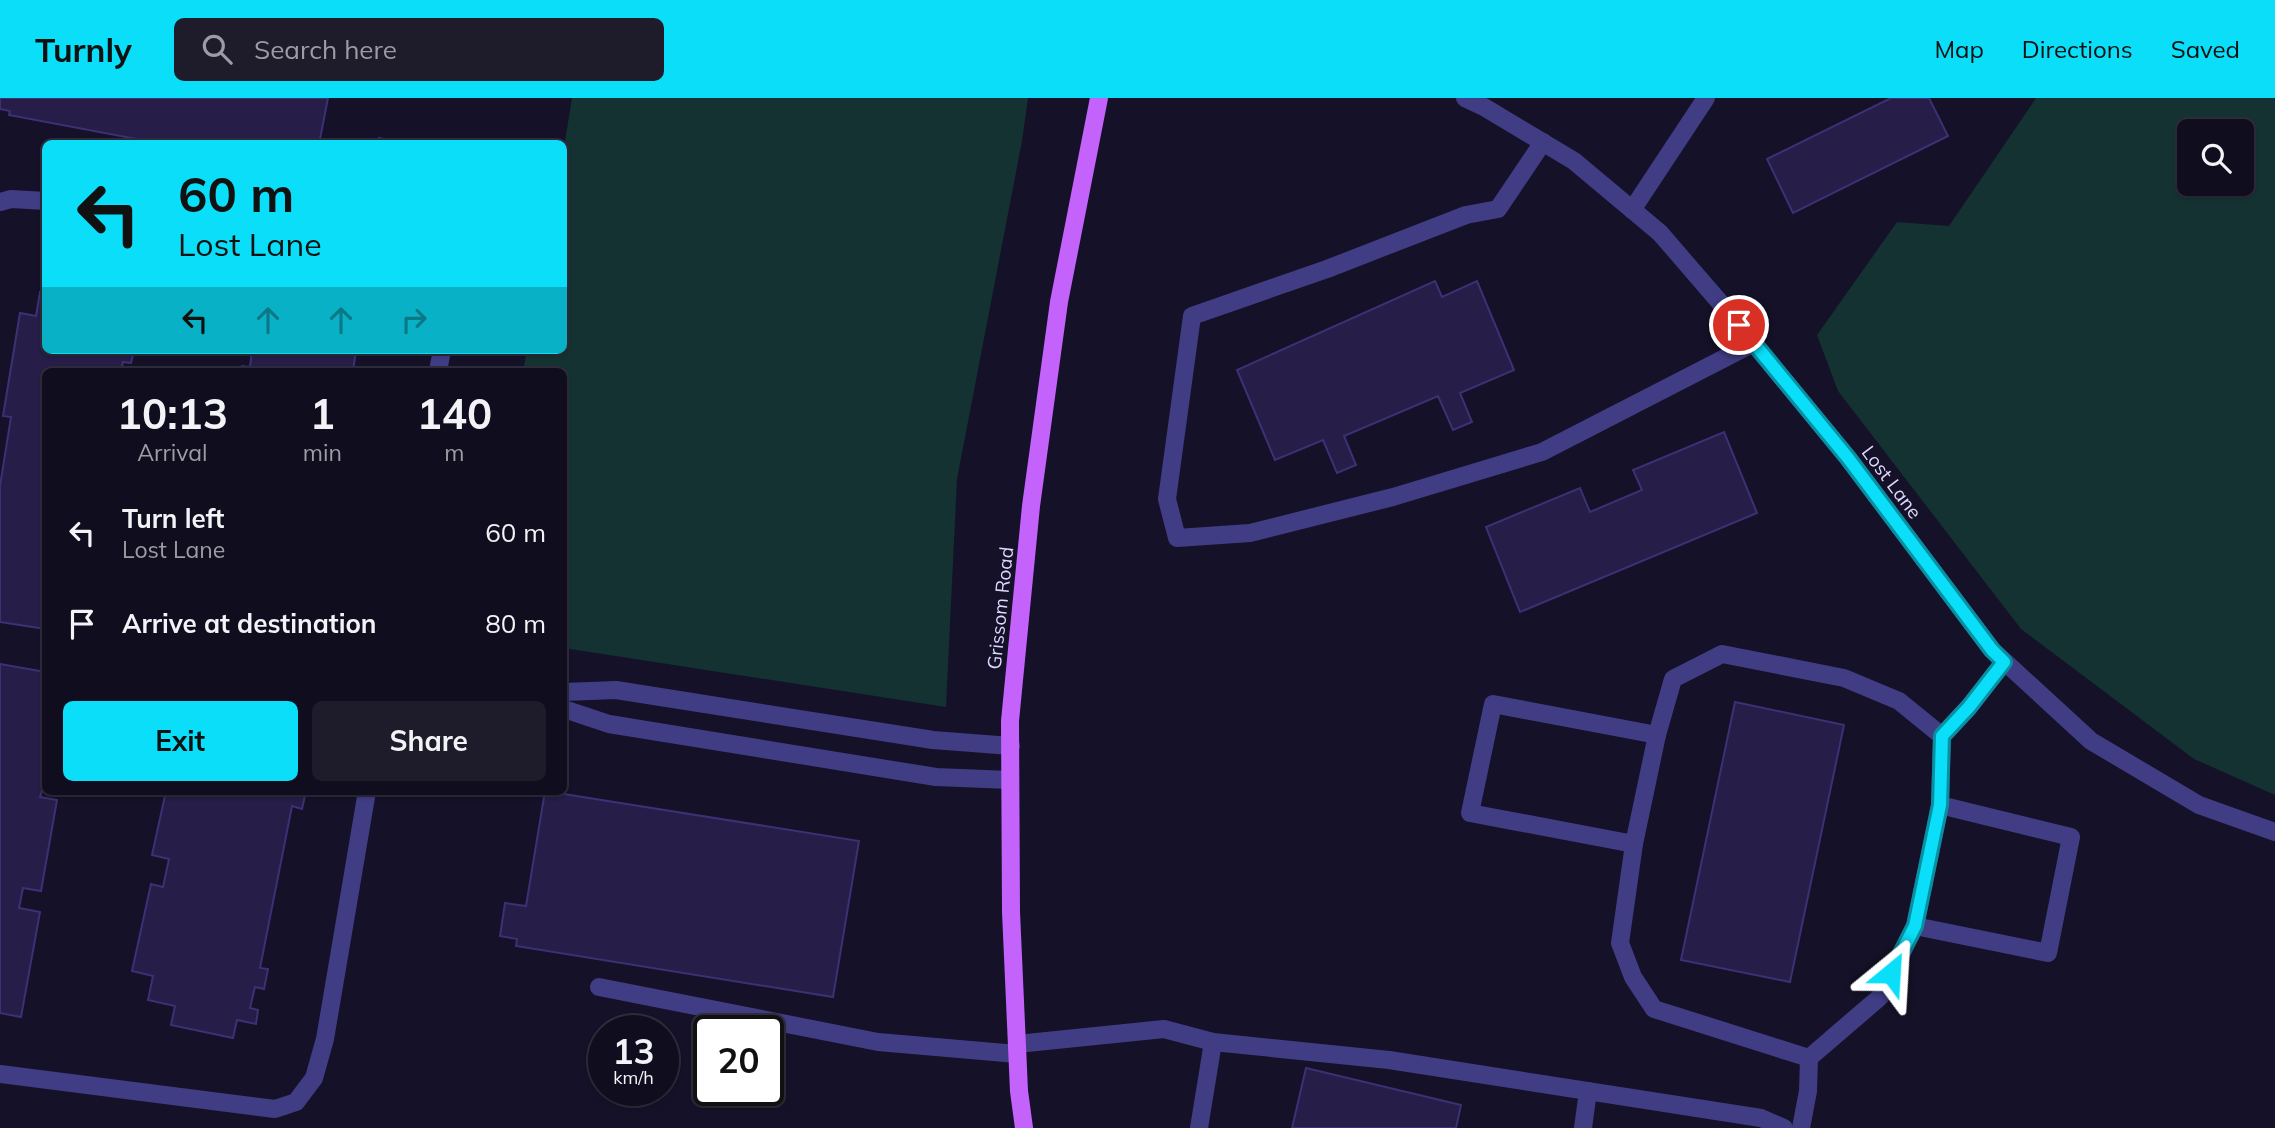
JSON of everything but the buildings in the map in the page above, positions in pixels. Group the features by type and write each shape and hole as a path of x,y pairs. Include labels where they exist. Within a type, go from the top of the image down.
{"main road":[{"name":"Grissom Road","path":"1024,1128 1017,1049 1011,912 1010,721 1033,492 1059,302 1099,98"}],"street":[{"name":"Lost Lane","path":"1465,98 1574,161 1660,233 1848,458 1992,650 2091,741 2199,805 2275,832"},
{"path":"1632,210 1706,98"},
{"path":"1543,142 1498,209 1466,215 1327,269 1192,316 1167,499 1177,538 1250,533 1393,497 1542,452 1754,343"},
{"path":"0,202 11,199 42,201"},
{"path":"1809,1058 1654,1009 1633,977 1620,943 1634,844 1657,735 1673,678 1722,654 1844,678 1899,701 1942,736"},
{"path":"1801,1128 1808,1091 1809,1058 1880,997 1915,926 1940,805 1942,736 2004,662"},
{"path":"567,692 616,690 933,740 1011,746"},
{"path":"1634,844 1470,813 1481,758 1493,704 1657,735"},
{"path":"567,710 609,724 936,777 1010,780"},
{"path":"0,1074 275,1109 296,1102 314,1078 325,1039 366,795"},
{"path":"1915,926 2048,953 2071,837 1940,805"},
{"path":"599,987 878,1042 1017,1049 1164,1030 1213,1042 1389,1060 1761,1118 1784,1128"},
{"path":"1199,1128 1213,1042"},
{"path":"1583,1128 1588,1091"}],"green space":[{"path":"572,98 1028,98 957,479 946,707 567,648 567,368 524,368 526,354 567,354 565,140"},
{"path":"2036,98 2275,98 2275,795 2194,759 2021,629 1838,391 1817,335 1897,222 1949,226"}],"route":[{"path":"1739,325 1848,458 1992,650 2004,662 1942,736 1940,805 1915,926 1891,973"}]}
